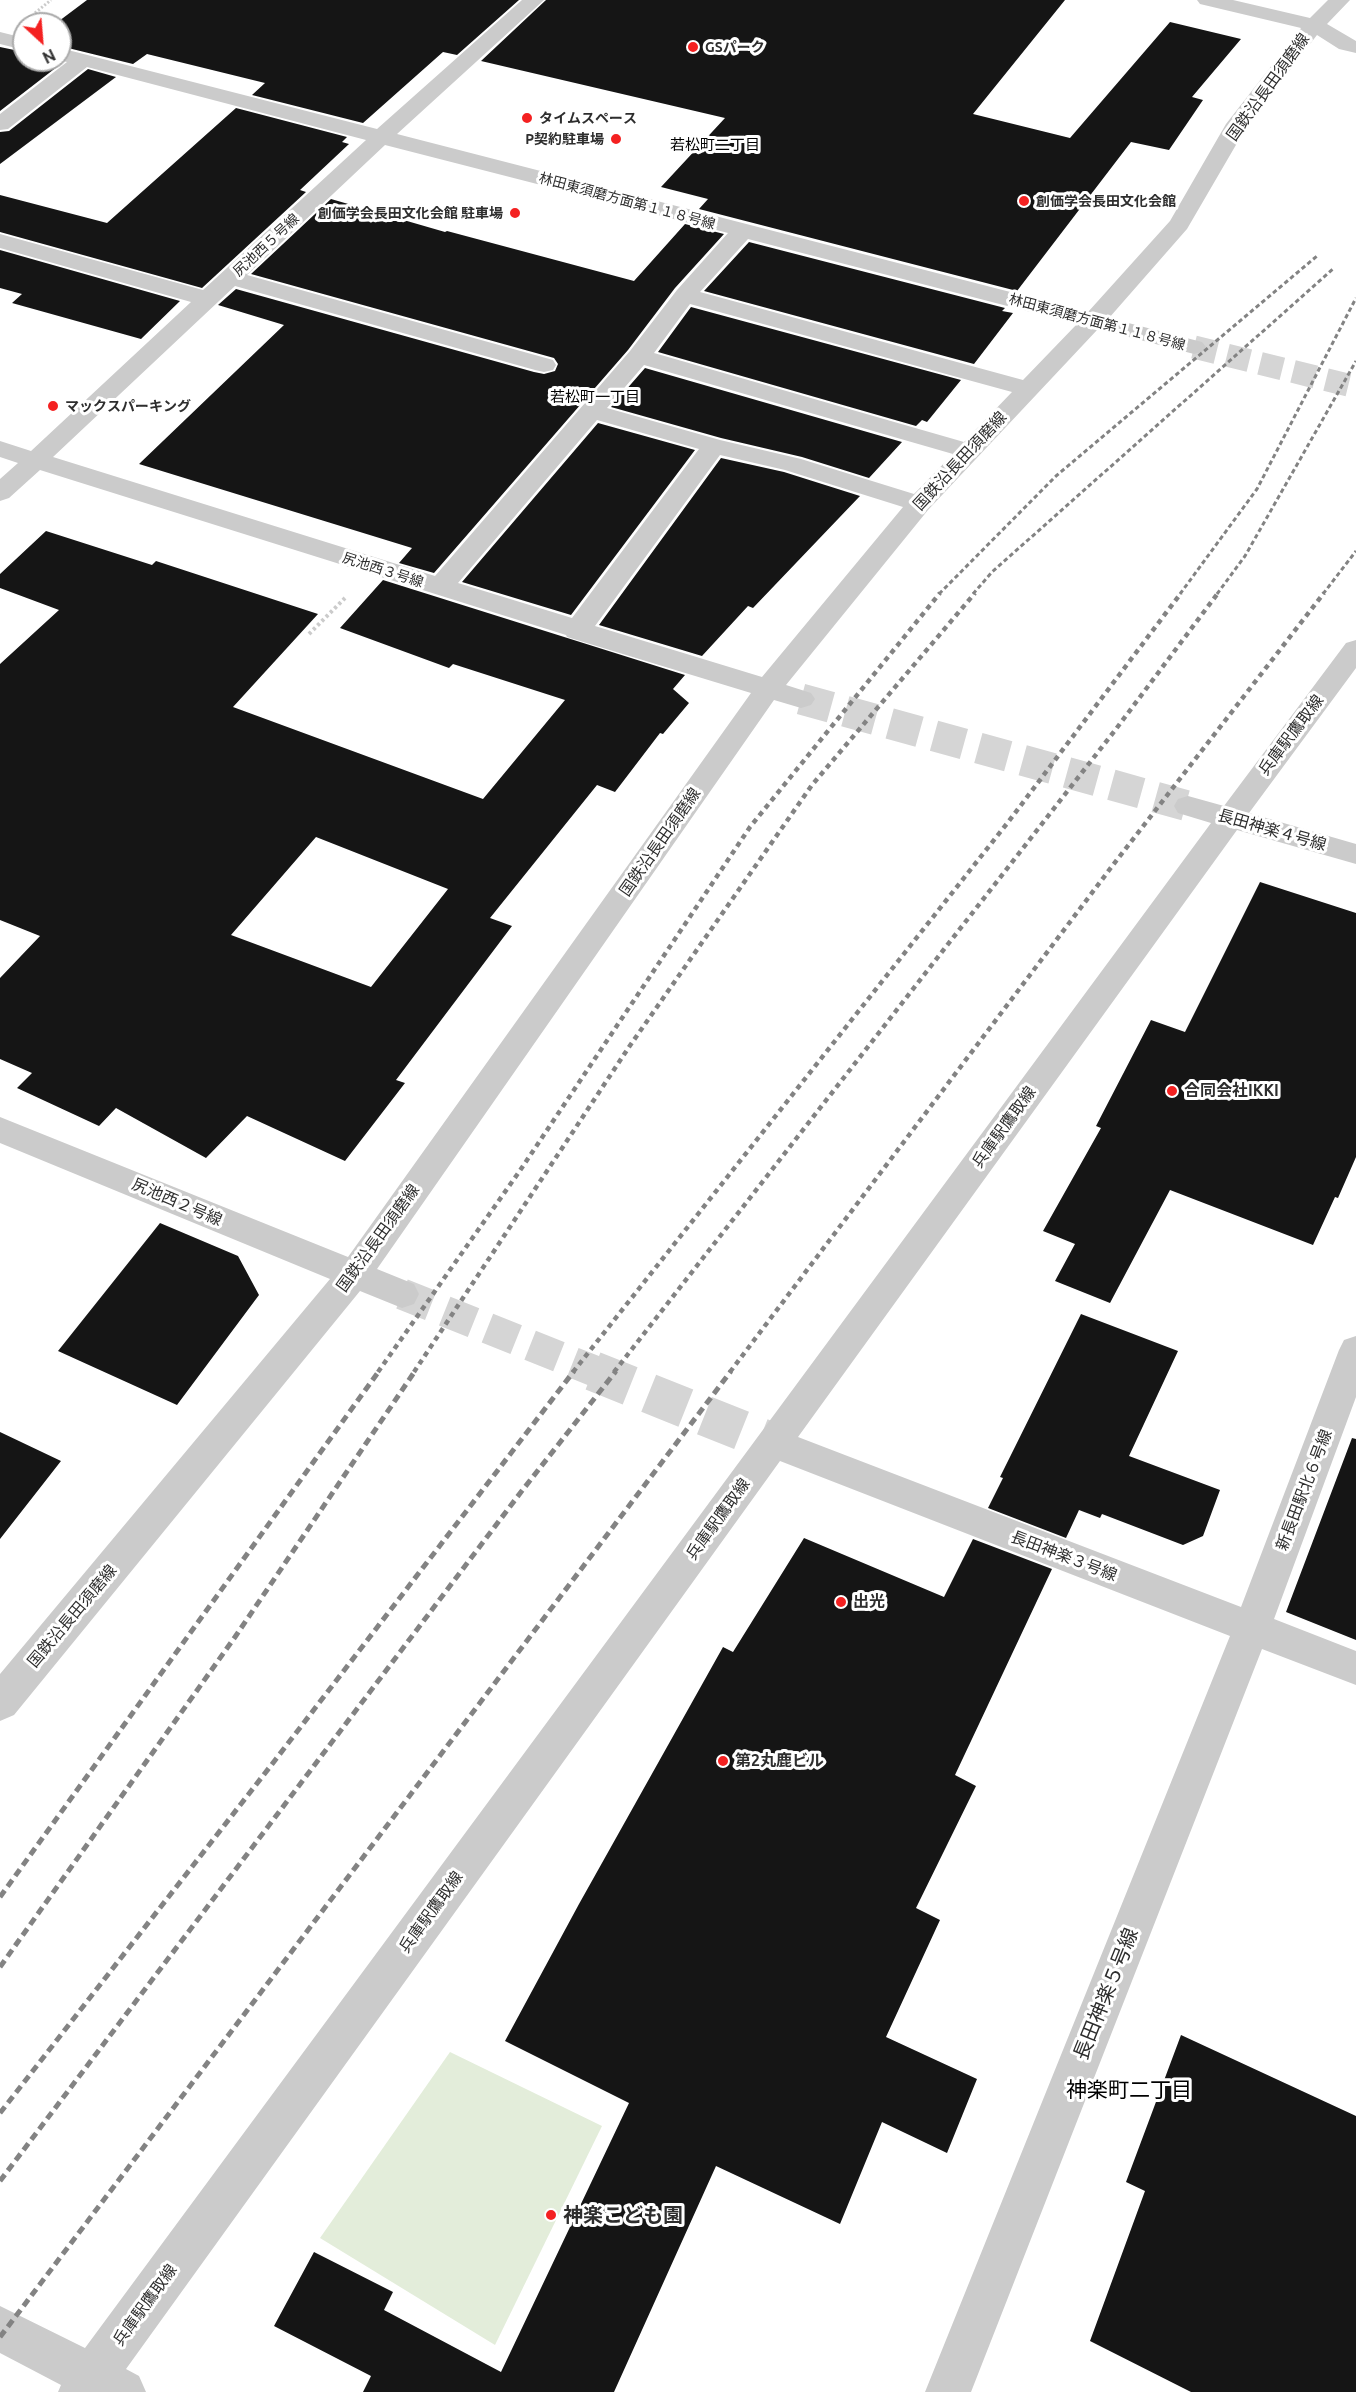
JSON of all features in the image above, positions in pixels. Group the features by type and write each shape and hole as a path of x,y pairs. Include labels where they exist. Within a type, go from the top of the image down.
{"street":[{"name":"尻池西５号線","path":"0,493 381,137 534,0"},
{"path":"1207,0 1314,25 1346,45 1356,47"},
{"name":"国鉄沿長田須磨線","path":"0,1704 353,1276 767,690 919,504 1093,321 1179,224 1238,124 1314,25 1341,0"},
{"name":"林田東須磨方面第１１８号線","path":"72,57 1194,347"},
{"path":"0,124 83,60"},
{"path":"440,587 639,356 685,295 742,231"},
{"path":"0,241 208,299"},
{"path":"231,278 544,365"},
{"path":"685,295 1029,389"},
{"path":"639,356 970,451"},
{"path":"591,411 714,446 792,464 919,504"},
{"path":"577,631 714,446"},
{"name":"尻池西３号線","path":"0,449 767,690"},
{"name":"兵庫駅鷹取線","path":"99,2386 773,1443 1356,648"},
{"path":"767,690 801,699"},
{"name":"長田神楽４号線","path":"1188,806 1356,854"},
{"name":"尻池西２号線","path":"0,1129 353,1276"},
{"path":"353,1276 402,1294"},
{"name":"新長田駅北６号線","path":"1251,1630 1356,1350"},
{"name":"長田神楽３号線","path":"773,1443 1251,1630 1356,1668"},
{"name":"長田神楽５号線","path":"948,2392 1251,1630"},
{"path":"0,2329 99,2386"}],"path":[{"path":"39,9 51,0"},
{"path":"309,634 347,596"}],"green space":[{"path":"450,2052 602,2126 495,2345 320,2238"}],"building":[{"path":"87,0 519,0 457,55 443,52 363,123 252,95 265,83 147,54 133,64 72,49 71,12"},
{"path":"546,0 1065,0 973,114 1070,138 1170,22 1241,39 1192,97 1203,100 1169,150 1131,142 1017,291 699,209 708,199 661,187 725,118 481,61"},
{"path":"0,47 12,50 12,72 50,72 0,111"},
{"path":"88,69 116,77 0,164 0,132 9,131"},
{"path":"236,108 347,137 342,142 349,144 300,190 306,192 202,288 0,232 0,195 107,223"},
{"path":"331,199 445,232 634,281 685,224 724,234 675,288 628,350 434,573 399,563 412,548 139,464 284,325 218,305 236,289 534,372 544,374 555,371 558,364 554,358 251,274"},
{"path":"749,242 1005,308 1002,311 1013,313 974,364 704,291"},
{"path":"0,250 180,301 141,339 12,303 22,294 0,288"},
{"path":"691,307 961,380 927,422 922,420 916,426 658,352"},
{"path":"645,368 902,442 869,478 802,457 721,438 611,407"},
{"path":"598,423 695,450 571,615 462,582"},
{"path":"721,458 784,472 860,496 753,608 748,606 702,656 599,625"},
{"path":"46,531 152,565 156,561 318,614 233,707 483,799 565,700 453,664 449,668 340,628 383,580 685,675 673,689 689,703 663,734 660,733 615,792 597,785 490,918 512,926 396,1080 405,1083 345,1161 247,1116 206,1158 116,1108 99,1126 17,1088 32,1073 0,1059 0,978 40,936 0,920 0,664 59,610 0,588 0,574","holes":["316,837 448,889 371,987 231,935"]},
{"path":"1260,882 1356,913 1356,1157 1338,1198 1335,1197 1313,1245 1170,1190 1110,1303 1055,1281 1075,1244 1043,1231 1101,1128 1096,1126 1151,1020 1185,1032"},
{"path":"160,1223 238,1256 259,1295 177,1405 58,1351"},
{"path":"1081,1314 1178,1351 1129,1456 1220,1490 1203,1536 1183,1545 1102,1514 1100,1518 1079,1510 1066,1538 988,1508 1003,1478 1000,1477"},
{"path":"0,1432 61,1461 0,1539"},
{"path":"1352,1438 1356,1439 1356,1640 1286,1612"},
{"path":"804,1538 944,1597 973,1539 1052,1569 955,1775 976,1786 916,1908 940,1920 886,2037 977,2079 947,2153 882,2122 840,2224 716,2166 614,2392 363,2392 371,2376 274,2326 314,2252 393,2292 384,2310 501,2372 629,2103 505,2041 723,1647 733,1652"},
{"path":"1181,2035 1356,2116 1356,2392 1191,2392 1090,2341 1145,2191 1126,2182"}],"tunnel":[{"path":"1194,347 1356,387"},
{"path":"801,699 1188,806"},
{"path":"402,1294 597,1372"},
{"path":"593,1371 773,1443"}],"railway":[{"path":"939,594 1056,476 1317,256"},
{"path":"973,594 992,572 1333,269"},
{"path":"1180,594 1257,489 1356,298"},
{"path":"1217,594 1245,556 1356,361"},
{"path":"1323,594 1356,551"},
{"path":"378,1372 519,1172 750,827 940,593"},
{"path":"414,1372 629,1047 812,785 975,593"},
{"path":"573,1372 1009,821 1181,593"},
{"path":"614,1372 1116,729 1218,593"},
{"path":"730,1372 1113,865 1324,593"},
{"path":"0,1897 379,1371"},
{"path":"0,1967 235,1637 415,1371"},
{"path":"0,2113 574,1371"},
{"path":"0,2181 521,1492 616,1371"},
{"path":"0,2337 731,1371"}],"place":[{"name":"GSパーク","path":"693,47"},
{"name":"タイムスペース","path":"527,118"},
{"name":"P契約駐車場","path":"616,139"},
{"name":"創価学会長田文化会館","path":"1024,201"},
{"name":"創価学会長田文化会館 駐車場","path":"515,213"},
{"name":"マックスパーキング","path":"53,406"},
{"name":"合同会社IKKI","path":"1172,1091"},
{"name":"出光","path":"841,1602"},
{"name":"第2丸鹿ビル","path":"723,1761"},
{"name":"神楽こども園","path":"551,2215"}],"district":[{"name":"若松町二丁目","path":"715,145"},
{"name":"若松町一丁目","path":"595,397"},
{"name":"神楽町二丁目","path":"1129,2090"}]}
